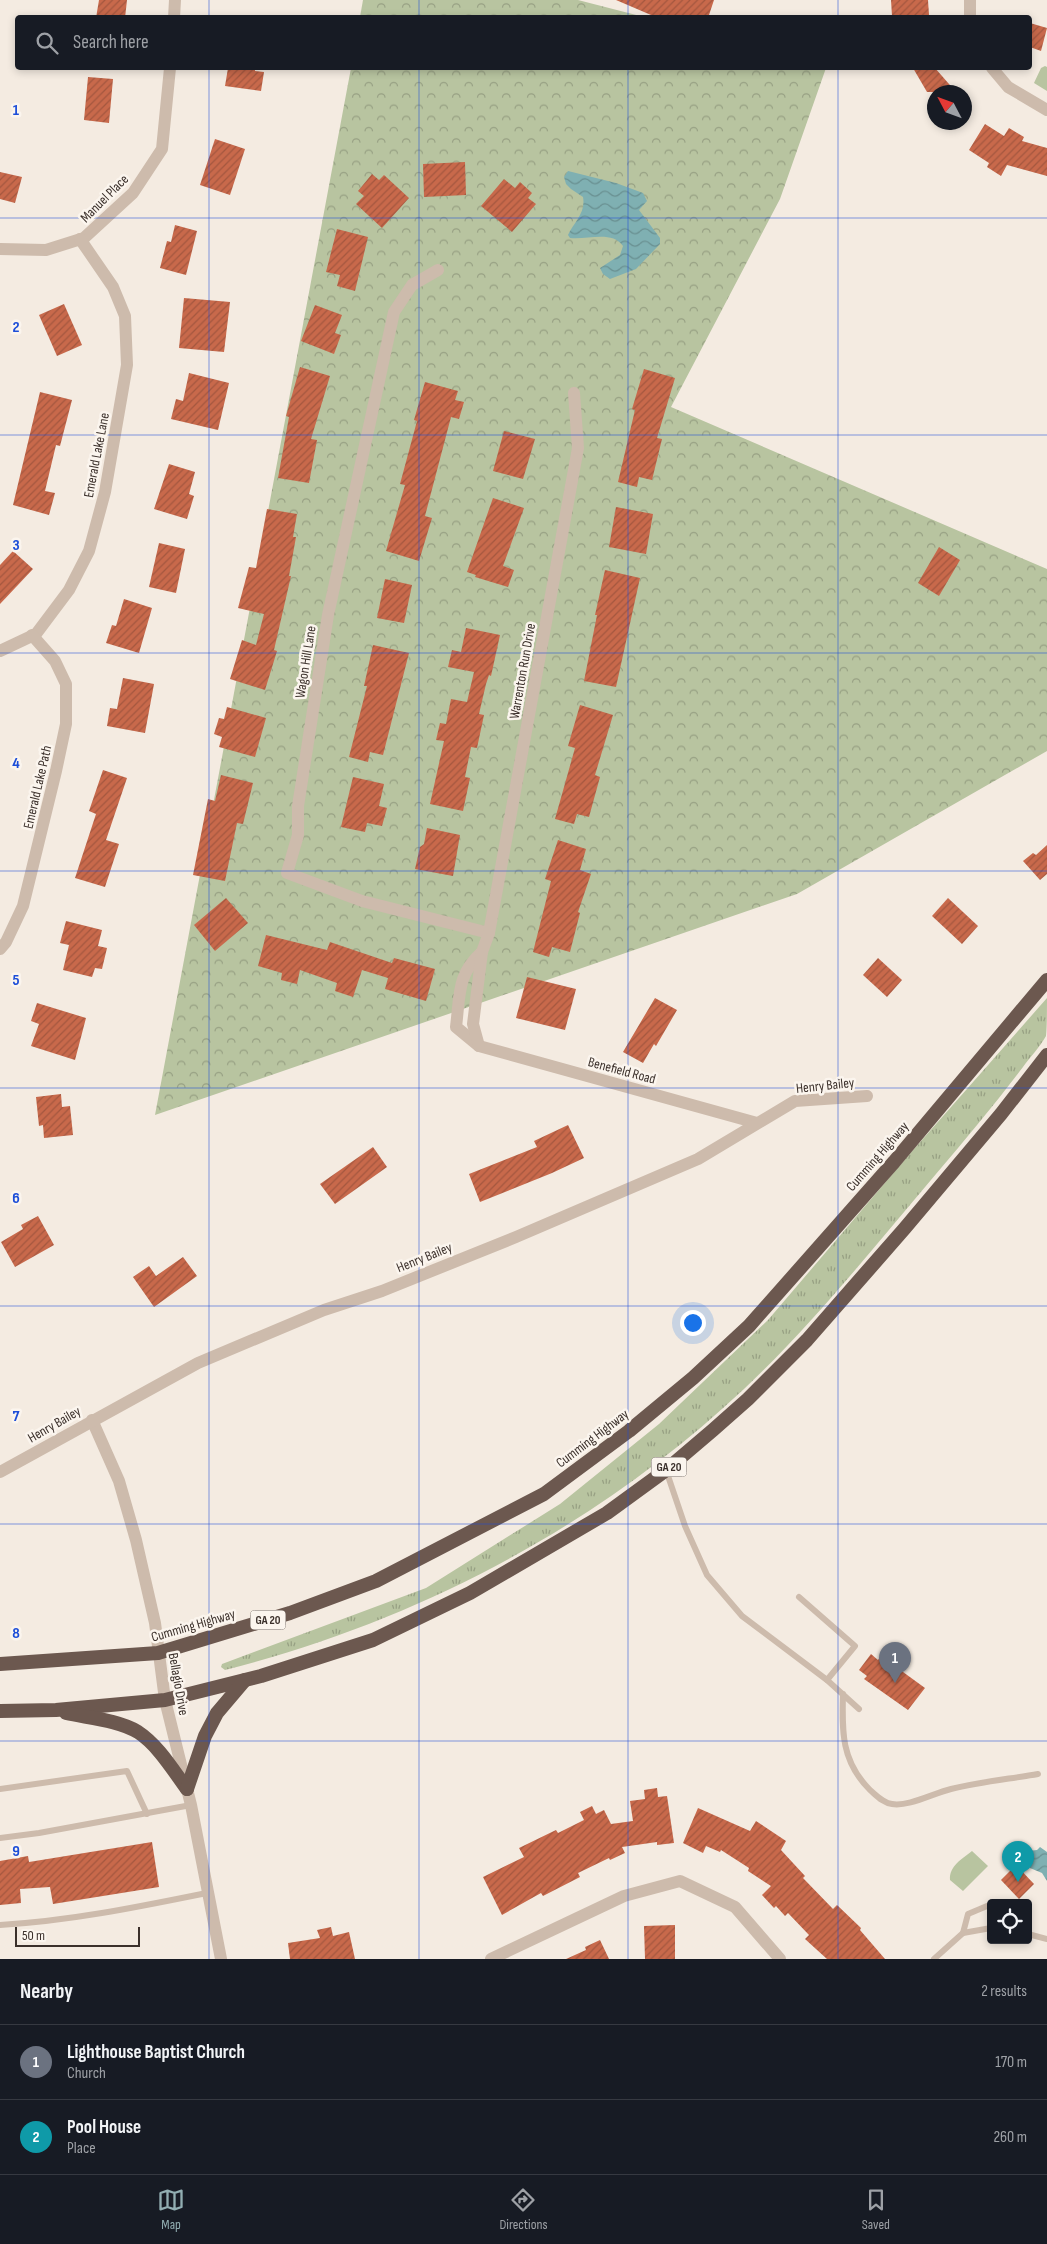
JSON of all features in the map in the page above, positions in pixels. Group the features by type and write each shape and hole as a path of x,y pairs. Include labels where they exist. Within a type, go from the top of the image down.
{"highway":[{"name":"Cumming Highway","path":"0,1664 158,1653 290,1613 376,1581 544,1494 629,1431 693,1378 749,1326 894,1162 1047,980"},
{"name":"GA 20","path":"0,1711 56,1710 165,1700 245,1680 373,1640 470,1592 607,1513 666,1470 748,1399 807,1340 918,1213 1001,1114 1047,1055"},
{"path":"187,1789 205,1736 217,1712 245,1680"},
{"path":"56,1710 115,1724 137,1732 158,1750 187,1789"}],"street":[{"path":"174,15 175,0"},
{"path":"970,0 970,15"},
{"name":"Manuel Place","path":"0,249 46,250 84,238 133,193 162,149 170,70"},
{"path":"994,70 1008,87 1047,110"},
{"name":"Emerald Lake Lane","path":"0,651 32,636 69,590 89,551 105,492 127,365 125,316 113,287 80,239"},
{"name":"Wagon Hill Lane","path":"438,270 412,285 394,312 328,615 298,806 298,834 287,873 362,901 489,932"},
{"name":"Warrenton Run Drive","path":"479,1046 473,1024 482,952 489,932 578,448 574,393"},
{"name":"Emerald Lake Path","path":"0,949 6,942 23,906 66,724 66,684 55,661 32,636"},
{"name":"Warrenton Run Drive","path":"479,1046 456,1027 461,982 470,963 482,952"},
{"path":"461,982 478,988"},
{"name":"Benefield Road","path":"479,1046 757,1123"},
{"name":"Henry Bailey","path":"0,1472 198,1363 324,1310 382,1291 698,1159 795,1101 867,1096"},
{"name":"Bellagio Drive","path":"92,1420 122,1489 136,1540 155,1623 165,1700 191,1805 221,1959"},
{"path":"491,1959 509,1955 624,1896 680,1881 735,1907 780,1959"}],"lane":[{"path":"666,1470 685,1526 707,1575 742,1616 827,1680 860,1709"},
{"path":"800,1597 855,1646 827,1680"},
{"path":"842,1694 844,1746 852,1767 865,1785 890,1804 900,1805 951,1789 1038,1774"},
{"path":"0,1790 127,1772 147,1814"},
{"path":"0,1838 39,1833 191,1805"},
{"path":"0,1925 58,1921 207,1893"},
{"path":"963,1933 968,1914 987,1906"},
{"path":"934,1959 963,1933 987,1929"},
{"path":"1032,1935 1047,1939"}],"green space":[{"path":"363,0 578,0 636,15 360,15"},
{"path":"1047,67 1047,91 1034,83 1041,68"},
{"path":"351,70 825,70 780,199 671,407 1047,569 1047,751 797,894 155,1115"},
{"path":"1047,998 1046,1036 980,1121 795,1338 744,1389 688,1438 628,1484 567,1525 502,1562 436,1596 367,1625 297,1649 225,1670 221,1667 222,1664 426,1588 560,1504 659,1424 768,1320 907,1157"},
{"path":"972,1851 988,1866 963,1891 950,1880 950,1875 957,1863"}],"water":[{"path":"568,171 616,183 643,193 647,201 639,210 660,238 660,244 636,269 610,279 603,274 600,268 620,255 623,246 613,238 570,238 568,235 583,208 583,197 566,184 564,177"},
{"path":"1040,1847 1047,1852 1047,1881 1042,1873 1030,1868 1026,1858 1029,1855 1028,1851 1037,1850"}],"building":[{"path":"99,0 127,0 125,15 96,15"},
{"path":"616,0 714,0 709,15 651,15"},
{"path":"891,0 928,0 929,15 892,15"},
{"path":"1032,24 1047,28 1041,51 1032,48"},
{"path":"228,70 255,70 264,72 261,91 225,86"},
{"path":"914,70 937,70 950,85 927,85 927,92"},
{"path":"88,77 113,79 109,123 84,120"},
{"path":"985,124 1004,136 1009,128 1024,137 1022,141 1047,148 1047,176 1007,165 1001,176 987,167 989,163 969,150"},
{"path":"215,139 245,149 230,195 200,185"},
{"path":"465,162 466,195 424,197 423,164"},
{"path":"0,172 22,177 15,203 0,199"},
{"path":"372,174 379,180 384,175 409,198 382,228 356,204 364,196 358,191"},
{"path":"504,179 515,188 520,182 532,193 528,198 536,204 512,232 481,206"},
{"path":"175,225 197,231 186,275 160,268 167,241 171,242"},
{"path":"337,229 368,237 355,291 337,286 340,275 326,272"},
{"path":"184,298 230,302 224,352 179,348"},
{"path":"64,304 82,345 57,356 39,315"},
{"path":"315,305 342,315 335,333 341,335 334,354 301,341"},
{"path":"300,367 330,376 311,439 317,440 309,483 278,478 289,417 286,416"},
{"path":"644,369 675,378 657,438 662,439 652,480 639,477 637,487 618,482 635,410 632,409"},
{"path":"189,373 229,383 218,430 171,419 176,399 183,401"},
{"path":"425,382 458,391 455,400 464,402 459,419 451,417 425,516 432,518 419,561 386,551 405,485 400,484 417,421 414,420"},
{"path":"40,392 72,400 60,446 56,445 45,491 55,493 49,515 13,505"},
{"path":"504,431 535,439 523,479 493,471"},
{"path":"169,464 195,472 189,494 194,496 187,519 154,509"},
{"path":"493,498 524,508 503,566 514,570 508,587 475,577 476,575 467,572"},
{"path":"616,507 653,514 646,554 609,547"},
{"path":"267,509 297,514 293,537 296,537 289,576 291,576 274,650 277,651 265,690 230,679 242,640 256,645 264,614 238,608 249,567 256,568"},
{"path":"159,543 185,549 176,593 149,587"},
{"path":"939,547 960,560 939,596 918,583"},
{"path":"13,551 33,569 0,604 0,565"},
{"path":"605,570 640,578 616,687 584,681"},
{"path":"385,579 412,585 404,623 377,618"},
{"path":"124,599 152,608 139,653 106,643 112,625 116,626"},
{"path":"466,628 500,635 491,676 489,675 486,684 479,714 484,715 477,748 471,747 465,777 470,778 463,811 430,804 444,741 436,740 440,723 446,724 451,699 467,702 474,672 448,667 452,650 461,652"},
{"path":"373,645 409,653 383,755 370,752 368,762 349,757 367,686 364,686"},
{"path":"123,678 154,684 145,733 107,726 110,708 117,709"},
{"path":"580,705 613,715 595,775 600,777 589,817 577,814 574,824 555,819 575,748 568,746"},
{"path":"227,707 266,718 255,757 219,747 222,737 214,734 219,718 224,719"},
{"path":"103,770 127,778 106,840 119,844 105,887 75,878 96,814 89,811"},
{"path":"221,775 253,783 243,824 237,823 225,881 193,875 208,799 215,801"},
{"path":"353,777 384,784 379,806 387,808 382,826 367,823 365,832 341,827"},
{"path":"427,828 460,835 453,876 415,869 420,847 424,844"},
{"path":"558,840 586,849 580,870 591,874 578,912 580,913 570,952 552,947 549,957 533,952 551,881 545,879"},
{"path":"1047,845 1047,874 1040,880 1023,861 1033,853 1036,855"},
{"path":"226,898 248,923 215,951 194,925"},
{"path":"948,898 978,926 962,944 932,916"},
{"path":"66,921 102,930 98,946 107,948 102,969 95,968 92,977 63,970 69,945 60,943"},
{"path":"266,935 327,950 330,942 392,963 394,958 435,969 426,1001 385,989 388,978 362,970 353,997 335,991 337,983 300,970 297,984 281,980 282,973 258,966"},
{"path":"878,958 902,980 887,997 863,975"},
{"path":"527,977 576,989 565,1030 516,1018"},
{"path":"655,998 677,1010 656,1046 654,1044 643,1063 623,1052"},
{"path":"37,1003 86,1018 75,1060 31,1046 39,1024 31,1021"},
{"path":"61,1094 62,1107 70,1106 73,1135 44,1138 43,1125 39,1126 36,1097"},
{"path":"568,1125 584,1158 480,1202 469,1174 537,1147 534,1141"},
{"path":"373,1147 387,1167 335,1204 320,1184"},
{"path":"38,1216 54,1245 15,1267 1,1242 23,1229 21,1225"},
{"path":"183,1257 197,1276 154,1307 133,1277 149,1266 156,1276"},
{"path":"871,1654 878,1660 881,1656 925,1688 908,1710 864,1679 867,1676 859,1670"},
{"path":"657,1788 658,1797 667,1796 674,1843 657,1845 657,1842 622,1847 625,1853 610,1860 609,1858 578,1873 580,1877 543,1896 541,1893 502,1915 483,1877 524,1857 519,1848 556,1830 558,1833 584,1820 580,1812 592,1806 596,1814 604,1810 611,1824 633,1821 630,1801 645,1799 644,1790"},
{"path":"698,1808 750,1831 756,1821 786,1841 781,1850 805,1876 803,1878 833,1909 837,1905 861,1928 860,1930 885,1959 827,1959 805,1939 809,1935 788,1913 785,1916 776,1906 774,1908 762,1895 771,1886 748,1871 749,1868 721,1850 720,1852 706,1846 703,1853 683,1843"},
{"path":"152,1842 159,1887 53,1904 50,1887 20,1889 21,1903 0,1905 0,1861 28,1856 29,1862"},
{"path":"1016,1865 1034,1884 1019,1899 1001,1880"},
{"path":"675,1925 675,1959 645,1959 644,1926"},
{"path":"331,1927 333,1936 349,1932 355,1959 290,1959 288,1943 320,1938 317,1930"},
{"path":"600,1940 609,1959 566,1959 586,1950 585,1947"}],"place":[{"name":"Lighthouse Baptist Church","path":"895,1683"},
{"name":"Pool House","path":"1018,1882"}]}
